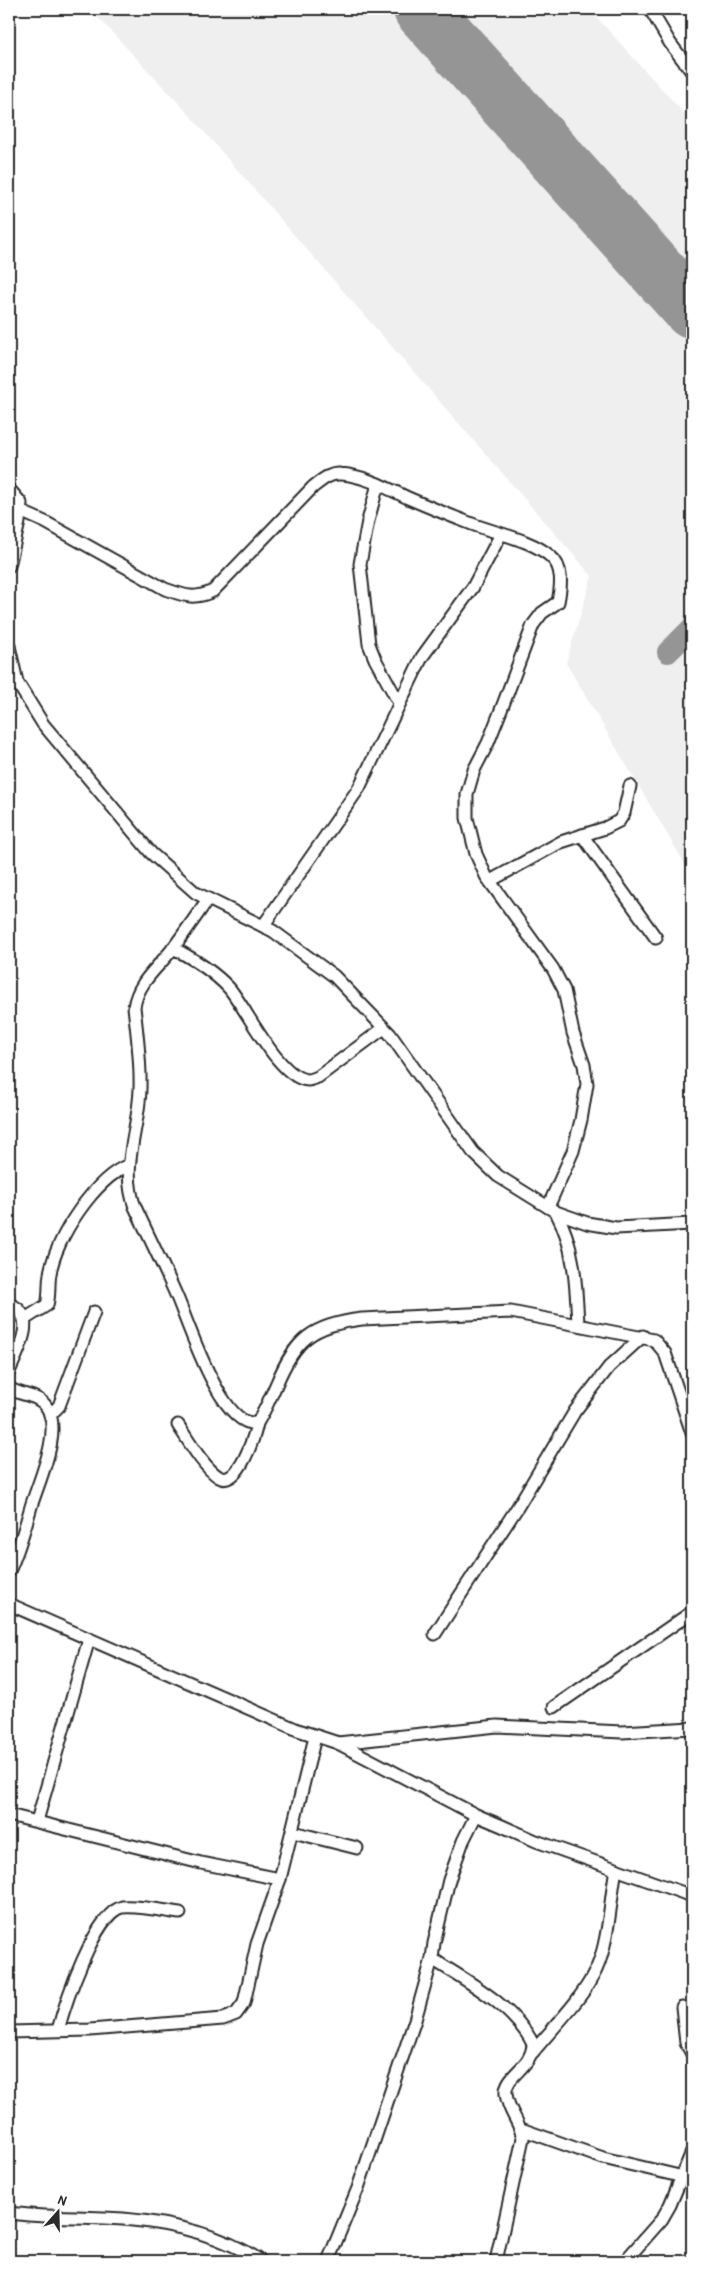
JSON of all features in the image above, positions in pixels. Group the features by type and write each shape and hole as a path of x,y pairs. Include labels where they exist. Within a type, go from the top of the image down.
{"street":[{"path":"650,9 670,43 692,72"},
{"path":"20,512 61,531 165,589 185,596 200,597 213,591 313,487 329,475 351,475 378,484 423,504 529,545 551,556 557,563 561,579 558,602 542,613 533,625 488,743 474,770 467,794 467,818 476,854 490,881 553,969 564,990 573,1033 584,1065 587,1084 581,1120 573,1151 552,1209"},
{"path":"378,484 368,521 360,564 370,644 375,659 399,703"},
{"path":"9,489 21,503 9,566"},
{"path":"264,926 359,788 422,657 472,587 501,534"},
{"path":"9,646 17,682 43,724 151,853 196,893 264,926 294,945 334,976 384,1028 473,1152 498,1176 552,1209 586,1223 616,1228 692,1224"},
{"path":"490,881 561,842 606,828 619,821 624,813 630,786"},
{"path":"582,835 656,938"},
{"path":"208,899 173,948 142,984 136,996 134,1007 140,1088 129,1166 129,1191 187,1319 209,1376 222,1398 243,1420 251,1424 257,1423"},
{"path":"173,948 201,964 225,985 288,1071 300,1078 308,1080 318,1077 384,1028"},
{"path":"24,1318 47,1305 52,1267 63,1237 76,1216 107,1178 117,1170 129,1166"},
{"path":"552,1209 566,1230 572,1253 578,1324"},
{"path":"9,1304 20,1310 24,1318 25,1328 9,1372"},
{"path":"178,1426 207,1466 220,1478 226,1478 235,1474 242,1463 254,1438 257,1423 293,1350 306,1337 323,1326 362,1319 494,1311 526,1313 643,1336 654,1340 665,1353 692,1433"},
{"path":"50,1415 59,1406 94,1312"},
{"path":"436,1634 576,1412 609,1367 643,1336"},
{"path":"9,1388 39,1400 46,1407 50,1415 51,1438 46,1464 9,1571"},
{"path":"9,1604 208,1692 315,1737 338,1743 476,1815 536,1841 692,1896"},
{"path":"554,1707 692,1612"},
{"path":"37,1821 89,1639"},
{"path":"338,1743 497,1726 622,1732 692,1728"},
{"path":"9,2032 90,2030 223,2019 236,2014 244,2003 257,1944 280,1879 315,1737"},
{"path":"9,1815 201,1863 280,1879"},
{"path":"332,2260 416,2020 432,1959 449,1880 463,1841 476,1815"},
{"path":"293,1832 357,1848"},
{"path":"532,2052 576,2001 596,1970 603,1947 616,1869"},
{"path":"58,2030 72,1981 108,1915 122,1908 180,1912"},
{"path":"432,1959 484,1992 509,2014 530,2037 533,2044 530,2059 510,2080 506,2093 511,2113 521,2129 522,2146 496,2261"},
{"path":"682,2007 686,2043 692,2054"},
{"path":"521,2129 603,2158 688,2177"},
{"path":"625,2261 662,2219 688,2177 692,2152"},
{"path":"9,2213 59,2218 124,2219 159,2224 223,2241 238,2247 261,2261"}],"shaded area":[{"path":"90,9 589,9 692,122 692,876 566,663 592,576 186,111"}],"taxiway":[{"path":"668,652 692,628"}],"runway":[{"path":"422,9 692,310"}]}
